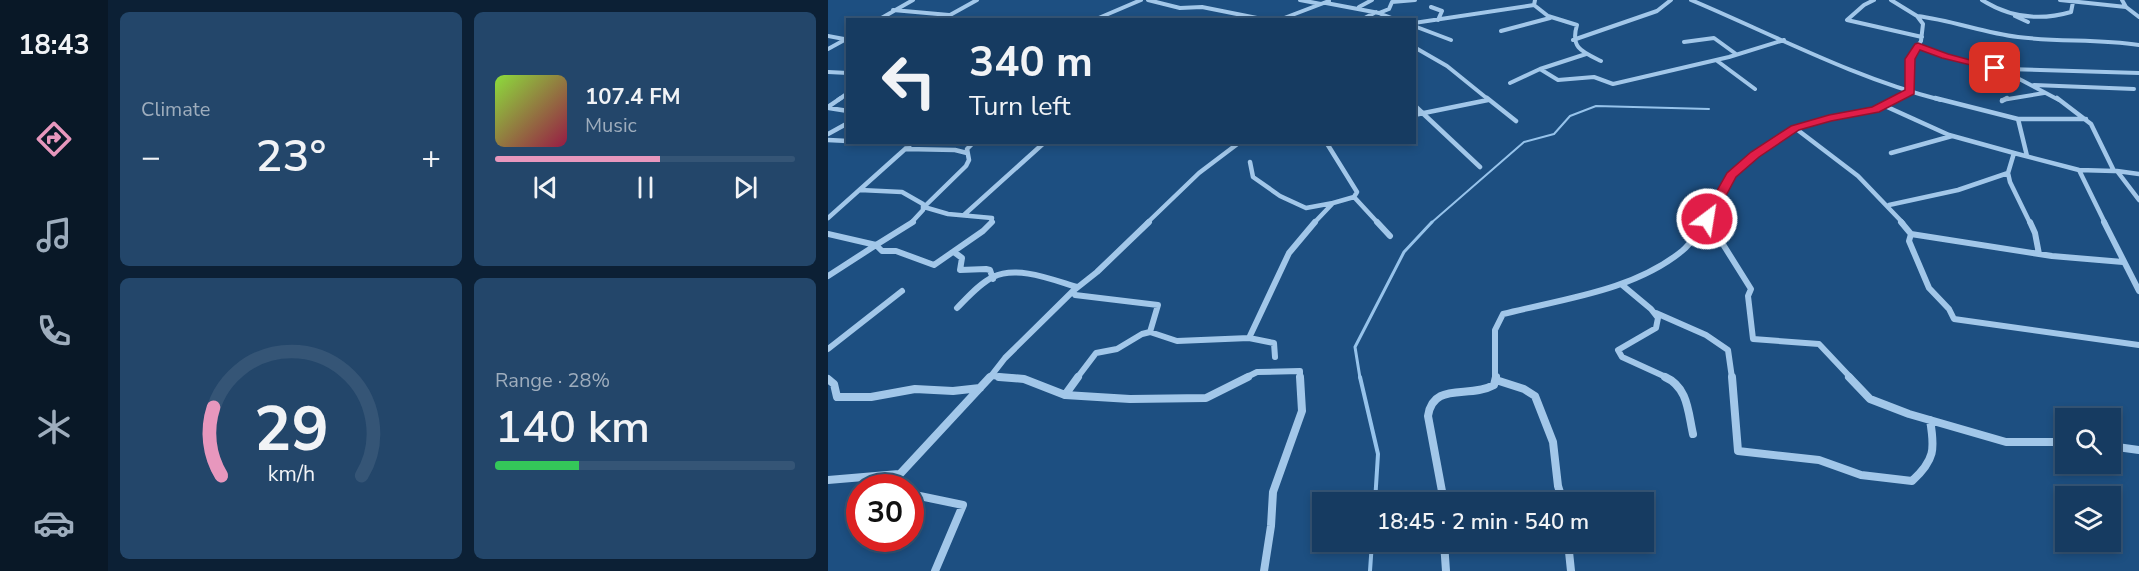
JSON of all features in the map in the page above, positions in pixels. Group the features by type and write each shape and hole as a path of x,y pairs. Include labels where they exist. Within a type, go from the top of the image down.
{"street":[{"path":"881,18 913,0"},
{"path":"944,18 977,0"},
{"path":"1099,18 1141,0"},
{"path":"1148,0 1180,8 1202,7 1258,18"},
{"path":"1300,0 1359,8 1392,18"},
{"path":"1359,8 1372,0"},
{"path":"1366,18 1389,9 1392,1 1415,0"},
{"path":"1574,40 1658,11 1671,0"},
{"path":"1691,0 1839,66 1910,92 2018,119 2086,119"},
{"path":"1874,0 1864,5 1847,20 1922,37"},
{"path":"1891,0 1917,16 1923,24 1922,37 1910,59 1910,92"},
{"path":"1982,0 2028,22"},
{"path":"2060,0 2126,7"},
{"path":"2122,0 2126,7 2139,17"},
{"path":"1284,18 1326,2"},
{"path":"1416,25 1535,2 1539,12 1550,18"},
{"path":"2000,9 2027,15 2054,17 2071,12 2073,2"},
{"path":"1431,7 1442,11 1438,20"},
{"path":"893,10 949,15"},
{"path":"1917,16 1936,18 2017,37 2107,40 2139,45"},
{"path":"1501,31 1550,18 1560,19 1577,26 1574,40"},
{"path":"1416,26 1451,40"},
{"path":"828,36 846,39"},
{"path":"1684,42 1714,38 1736,54"},
{"path":"828,49 846,39"},
{"path":"1574,40 1586,54 1601,61"},
{"path":"1540,69 1558,80 1595,77 1607,84 1716,60 1784,40"},
{"path":"1918,46 1945,56 1995,68 2034,85 2044,93 2080,112 2097,133 2100,144 2115,171 2139,200"},
{"path":"1416,49 1455,72 1516,121"},
{"path":"1510,83 1540,69 1586,54"},
{"path":"1716,60 1755,89"},
{"path":"1995,68 2139,73"},
{"path":"828,72 846,73"},
{"path":"2034,85 2134,89"},
{"path":"1442,492 1428,416 1430,403 1441,394 1490,389 1496,380 1493,329 1503,314 1621,284 1665,263 1684,250 1707,219 1731,175 1755,154 1795,128 1885,106 1910,92"},
{"path":"2002,101 2002,99 2011,97 2044,93"},
{"path":"829,107 846,94"},
{"path":"1416,115 1488,100"},
{"path":"1885,106 1953,136 2014,153 2079,170 2139,174"},
{"path":"829,107 846,111"},
{"path":"1416,107 1480,167"},
{"path":"2018,119 2027,156"},
{"path":"828,134 846,124"},
{"path":"1795,128 1862,177 1889,205 1911,234 2039,254 2123,262"},
{"path":"1891,153 1953,136"},
{"path":"828,140 846,141"},
{"path":"895,144 967,153"},
{"path":"828,276 915,221 924,207 966,166 969,160 967,153 973,144"},
{"path":"965,214 1043,144"},
{"path":"899,474 981,388 1005,358 1038,328 1075,289 1097,272 1199,173 1236,144"},
{"path":"1250,162 1253,177 1280,196 1306,208 1354,197 1357,192 1355,188 1327,144"},
{"path":"828,218 910,145"},
{"path":"2014,153 2008,173 2010,182 2035,233 2039,254"},
{"path":"2079,170 2139,291"},
{"path":"1889,205 1958,190 2008,173"},
{"path":"828,234 876,245 882,251 896,251 934,265 983,231 993,220 965,214 940,213 924,207 923,204 902,192 860,190"},
{"path":"1354,197 1390,236"},
{"path":"1249,338 1288,253 1333,203"},
{"path":"1707,219 1751,289 1748,296 1753,339 1819,344 1870,399 1930,420 2007,442 2055,442"},
{"path":"1911,234 1909,241 1929,288 1949,309 1954,319 2139,345"},
{"path":"954,252 962,258 960,270 970,271 983,267 990,270 993,279"},
{"path":"957,308 1002,274 1034,276 1075,289"},
{"path":"1621,284 1656,313 1706,335 1728,350 1732,370 1738,452 1819,460 1862,475 1912,482 1928,468 1935,446 1930,420"},
{"path":"1075,289 1075,295 1158,305 1150,332"},
{"path":"828,349 902,291"},
{"path":"1656,313 1658,318 1656,328 1618,350 1619,354 1674,381 1680,387 1693,434"},
{"path":"1065,395 1096,353 1117,349 1142,334 1150,332 1177,341 1249,338 1274,343 1275,357"},
{"path":"991,376 1024,379 1065,395 1130,399 1206,398 1257,372 1300,370 1302,411 1273,492 1271,526 1264,571"},
{"path":"828,379 834,384 837,397 871,397 915,389 953,391 981,388"},
{"path":"1496,380 1524,389 1535,396 1553,442 1560,492"},
{"path":"2121,448 2139,450"},
{"path":"828,480 846,478"},
{"path":"924,497 963,505 935,571"},
{"path":"1445,552 1446,571"},
{"path":"1569,552 1570,571"}],"waterway":[{"path":"1431,223 1524,142 1554,134 1570,116 1596,106 1709,109"},
{"path":"1360,378 1355,347 1404,252 1431,223"},
{"path":"1360,377 1378,454 1376,492"},
{"path":"1370,571 1371,552"}],"route":[{"path":"1707,219 1731,180 1731,175 1755,154 1795,128 1819,120 1875,110 1910,92 1910,59 1918,46 1945,56 1995,68"}]}
